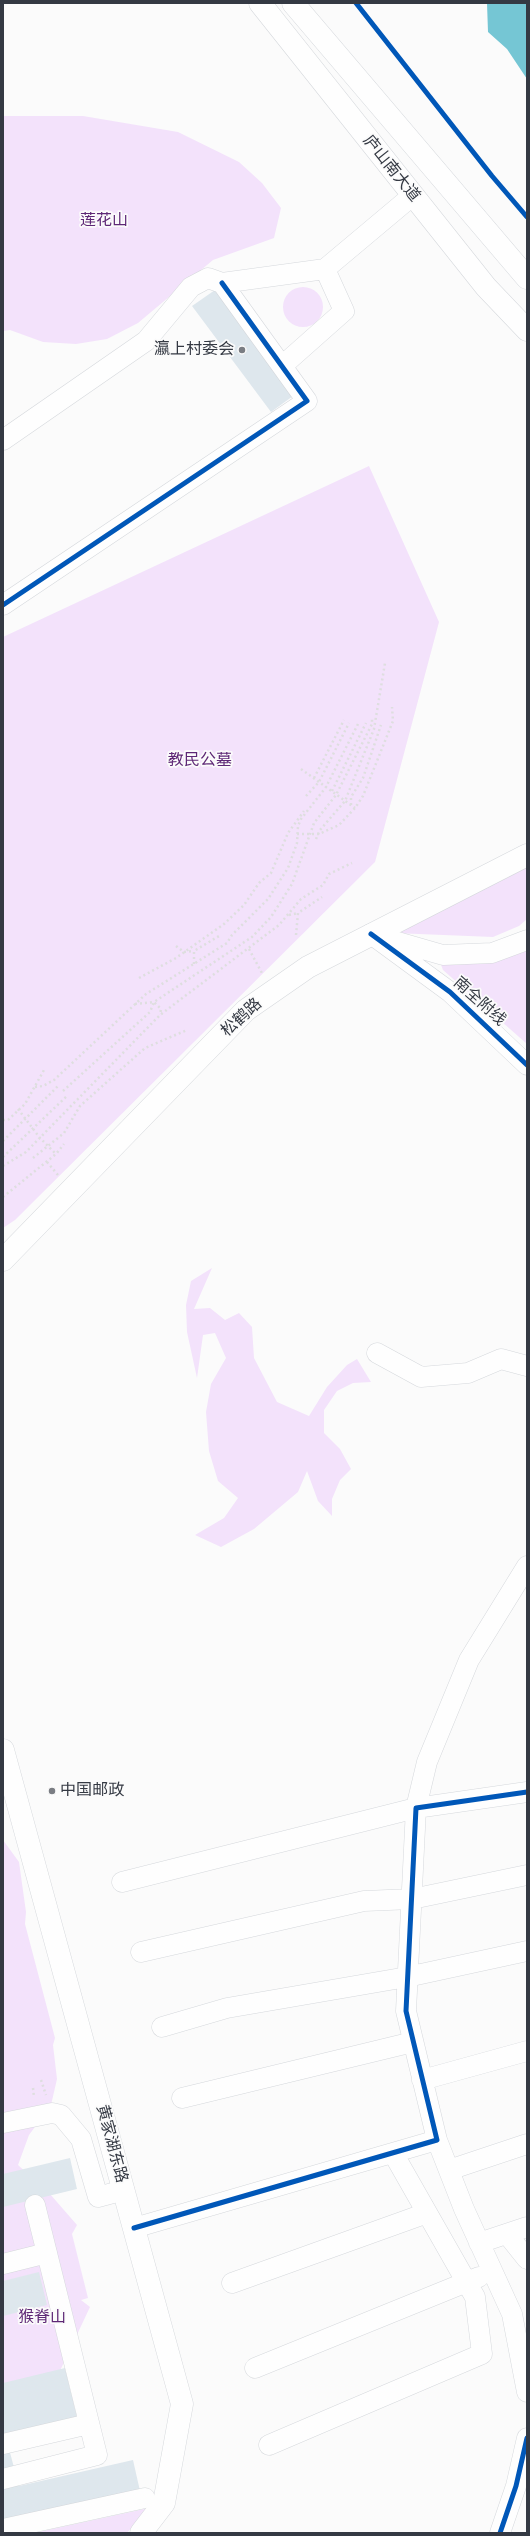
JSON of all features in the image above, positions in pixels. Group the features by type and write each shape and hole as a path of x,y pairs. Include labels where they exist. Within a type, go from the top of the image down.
{"main road":[{"name":"庐山南大道","path":"260,3 412,196 486,287 527,330"},
{"name":"庐山南大道","path":"293,3 527,278"},
{"name":"松鹤路","path":"56,1206 246,1010 308,967 527,855"},
{"path":"3,1260 56,1206"},
{"name":"黄家湖东路","path":"3,1750 182,2404 164,2503 141,2533"}],"street":[{"path":"3,440 146,341 191,287 208,278 222,283 326,269 412,196"},
{"path":"282,366 344,311 326,269"},
{"path":"3,605 307,401 222,283"},
{"path":"371,934 443,955 492,953 527,940"},
{"name":"南全附线","path":"371,934 450,992 527,1065"},
{"name":"松鹤路","path":"3,1243 56,1206"},
{"path":"377,1353 421,1377 468,1373 501,1359 527,1366"},
{"path":"527,1566 468,1660 426,1762 416,1808 406,2011 437,2140 492,2272 519,2318 527,2392"},
{"path":"122,1882 416,1808 527,1792"},
{"path":"141,1952 364,1901 412,1899 527,1875"},
{"path":"162,2027 227,2008 407,1977 527,1951"},
{"path":"182,2098 413,2042"},
{"path":"422,2080 527,2051"},
{"path":"3,2123 52,2112 61,2115 80,2139 98,2197 124,2190"},
{"path":"134,2228 437,2140"},
{"path":"449,2170 527,2144"},
{"path":"269,2445 482,2354 475,2297 393,2153"},
{"path":"3,2478 97,2456 90,2424 56,2319 47,2252 35,2205"},
{"path":"232,2283 427,2213"},
{"path":"479,2243 527,2228"},
{"path":"507,2234 527,2259"},
{"path":"3,2264 47,2252"},
{"path":"255,2368 492,2272"},
{"path":"3,2444 90,2424"},
{"path":"500,2533 516,2486 527,2438"},
{"path":"3,2529 145,2498"}],"path":[{"path":"316,839 345,801 374,730 385,663"},
{"path":"297,834 319,834 339,825 363,796 393,720 392,707"},
{"path":"136,1004 154,1002 252,937 271,917 292,884 314,823 336,794 372,724 372,717"},
{"path":"314,778 344,720"},
{"path":"35,1087 43,1086 54,1080 146,994 227,943 232,935 268,899 288,868 297,843 297,834 301,819 326,787 359,722"},
{"path":"306,796 319,782 350,723"},
{"path":"332,791 366,723"},
{"path":"350,805 351,797 363,778 381,725"},
{"path":"301,769 354,808"},
{"path":"139,978 184,952 224,924 244,905 259,883 270,873 288,833 304,811"},
{"path":"3,1166 26,1152 160,1015 249,949 289,916 301,899 322,885 329,874 352,863"},
{"path":"289,916 298,913 322,897"},
{"path":"296,935 298,913"},
{"path":"176,946 184,952 194,951 219,936"},
{"path":"249,949 272,992"},
{"path":"194,951 194,964"},
{"path":"154,1002 161,1009 160,1015"},
{"path":"63,1091 150,1012 154,1002"},
{"path":"33,1158 47,1145 64,1133 80,1106 145,1048 187,1030"},
{"path":"3,1120 8,1120 25,1104 44,1070"},
{"path":"3,1140 59,1085"},
{"path":"3,1157 68,1095"},
{"path":"18,1109 40,1138 56,1154"},
{"path":"3,1197 56,1154 64,1144"}],"green space":[{"name":"莲花山","path":"3,116 83,116 178,132 239,162 262,183 281,208 274,238 213,260 138,323 107,339 76,344 43,342 10,330 3,331"},
{"path":"303,287 317,293 323,307 317,321 303,327 289,321 283,307 289,293"},
{"name":"教民公墓","path":"369,466 439,622 375,862 15,1220 3,1228 3,637"},
{"path":"527,860 527,919 519,926 493,937 394,933"},
{"path":"527,950 527,1044 443,970 440,962 475,964"},
{"path":"212,1268 194,1309 210,1308 225,1320 239,1313 252,1327 254,1358 277,1402 309,1416 327,1387 347,1365 357,1359 371,1382 353,1383 337,1391 324,1410 324,1433 340,1449 351,1469 340,1480 332,1499 332,1516 318,1501 307,1471 298,1492 254,1529 221,1547 195,1535 224,1518 238,1498 218,1481 209,1451 206,1412 211,1384 226,1358 215,1333 203,1335 197,1378 187,1332 186,1305 191,1281"},
{"name":"猴脊山","path":"3,1840 19,1862 26,1912 25,1924 55,2038 53,2045 57,2079 51,2105 29,2135 18,2165 50,2194 77,2225 72,2234 88,2298 81,2300 90,2307 58,2375 3,2452"},
{"path":"149,2508 127,2533 34,2533"}],"water":[{"path":"487,3 527,3 527,79 507,49 488,32"}],"building":[{"path":"215,290 293,396 271,412 192,306"},
{"path":"70,2158 77,2189 3,2207 3,2174"},
{"path":"39,2272 47,2305 3,2316 3,2281"},
{"path":"65,2368 77,2417 5,2434 19,2486 133,2460 140,2491 3,2522 3,2383"}],"cycle path":[{"path":"356,3 492,176 527,217"},
{"path":"3,605 307,401 222,283"},
{"path":"371,934 450,992 527,1065"},
{"path":"134,2228 437,2140 406,2011 416,1808 527,1792"},
{"path":"500,2533 516,2486 527,2438"}],"place":[{"name":"瀛上村委会","path":"242,350"},
{"name":"中国邮政","path":"52,1791"}]}
